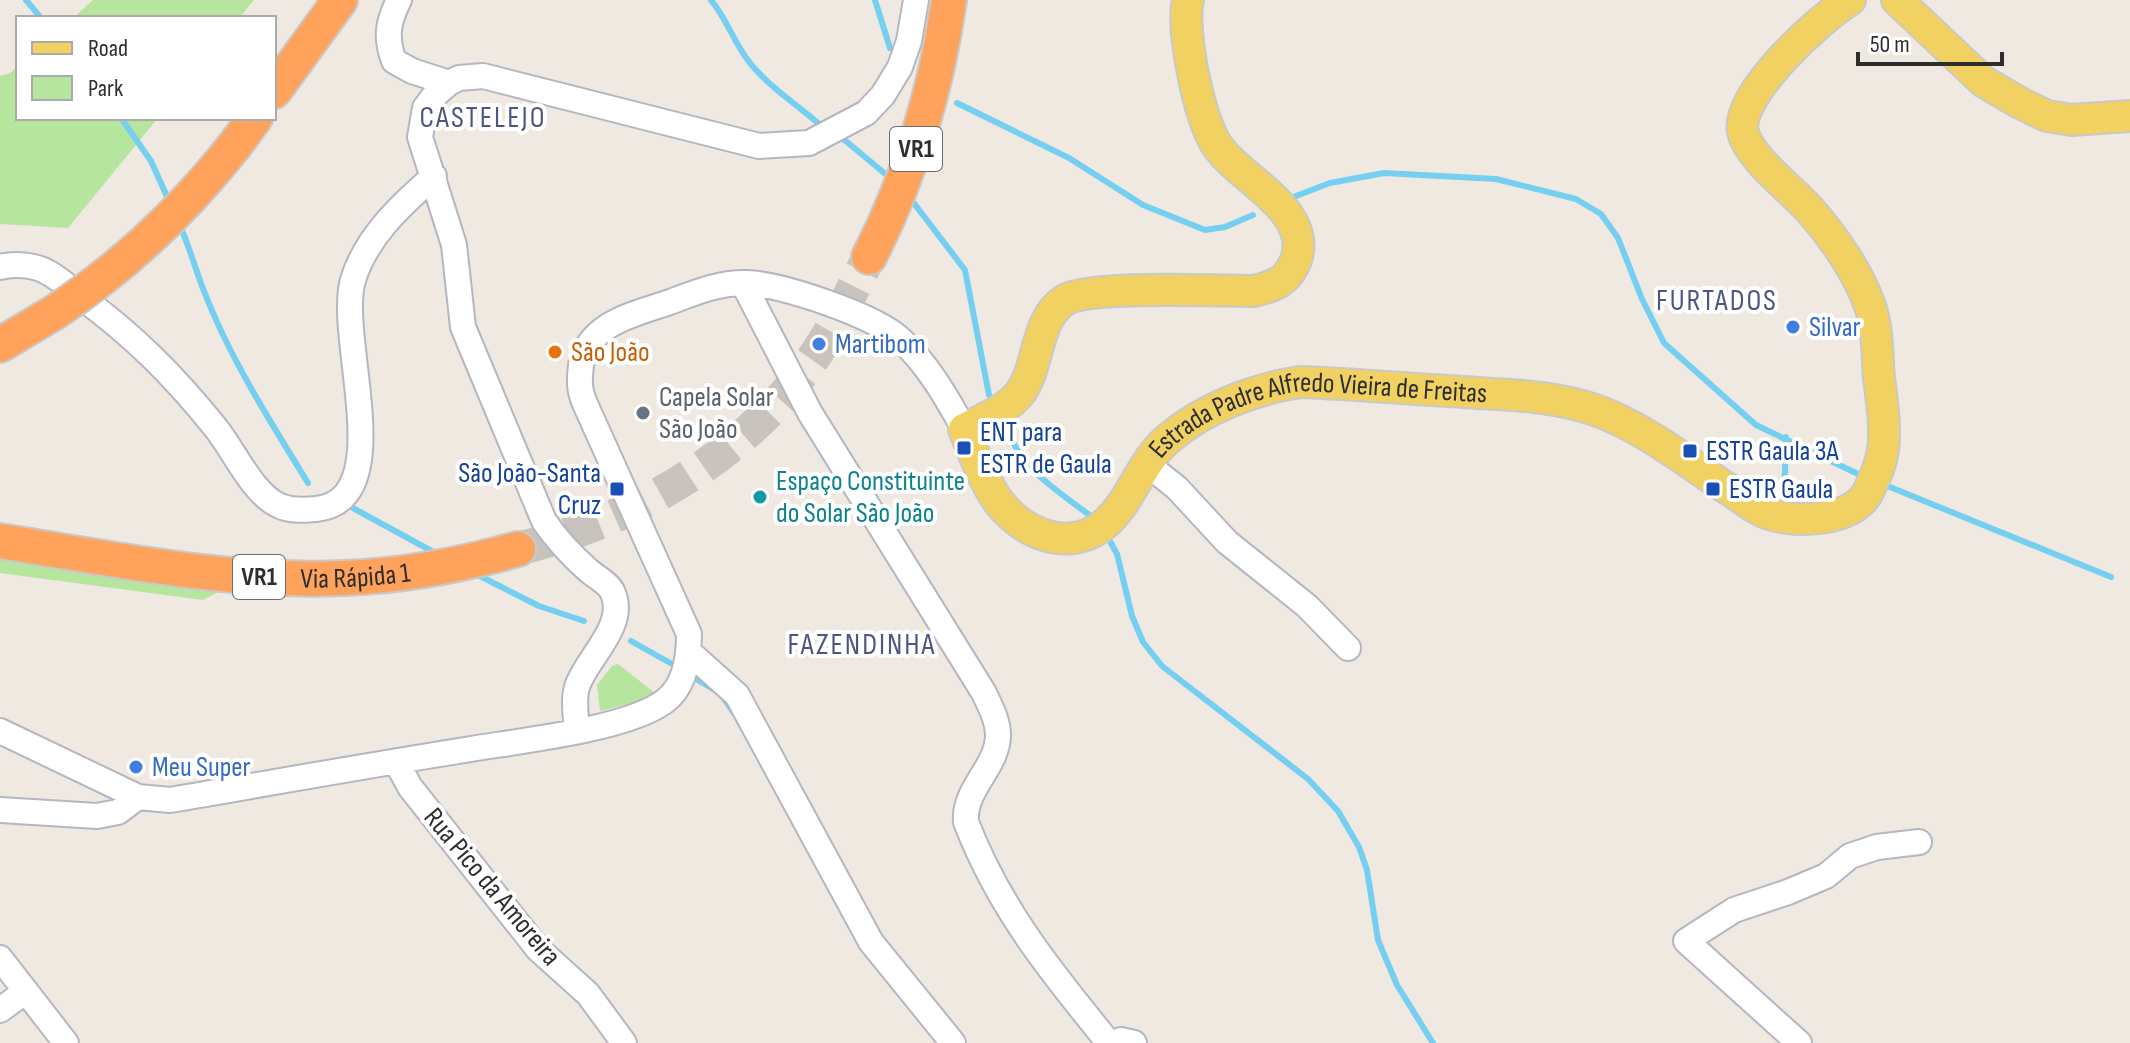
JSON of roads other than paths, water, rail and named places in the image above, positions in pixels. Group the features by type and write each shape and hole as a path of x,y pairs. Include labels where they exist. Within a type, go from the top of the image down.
{"highway":[{"path":"276,88 340,0"},
{"name":"VR1","path":"869,257 901,189 919,140 937,75 949,0"},
{"path":"0,345 101,280 155,236 201,187 245,132"},
{"name":"Via Rápida 1","path":"0,541 126,561 303,579 423,571 518,549"}],"main road":[{"path":"964,429 993,415 1019,394 1051,314 1064,301 1091,293 1254,291 1284,281 1292,269 1298,253 1298,237 1291,218 1226,158 1214,141 1190,60 1185,32 1188,0"},
{"name":"Estrada Padre Alfredo Vieira de Freitas","path":"964,429 993,494 1005,511 1018,522 1055,538 1076,540 1093,533 1108,521 1167,440 1195,420 1240,397 1286,384 1335,384 1562,401 1596,410 1625,424 1761,511 1788,518 1839,515 1857,507 1865,500 1883,448 1876,329 1870,307 1832,238 1811,211 1748,146 1743,130 1747,105 1772,72 1799,41 1850,0"},
{"path":"1897,0 1984,82 2022,104 2047,116 2072,120 2130,116"}],"street":[{"path":"399,0 389,20 387,42 394,61 412,71 449,83"},
{"path":"577,730 576,690 615,617 612,590 563,547 544,521 463,327 454,245 420,137 425,108 449,83 459,78 483,76 759,146 809,143 866,113 883,95 900,67 909,41 916,0"},
{"path":"0,267 27,266 46,271 111,319 162,364 217,430 263,495 281,507 301,510 325,508 347,496 358,474 362,445 349,324 353,281 368,246 386,221 434,176"},
{"path":"743,283 810,413 984,693 995,719 998,736 991,760 965,809 966,822 997,892 1049,969 1111,1043 1121,1040 1134,1043"},
{"path":"0,731 138,797 170,800 577,730 617,722 664,702 672,695 684,671 689,652 689,634 578,383 588,344 606,327 625,317 704,290 743,283 767,284 879,325 900,339 939,388 964,429"},
{"path":"1147,464 1177,488 1227,542 1307,606 1348,648"},
{"path":"689,652 737,695 871,942 953,1043"},
{"name":"Rua Pico da Amoreira","path":"397,763 410,787 538,949 588,994 624,1043"},
{"path":"0,810 97,816 118,812 138,797"},
{"path":"1799,1043 1686,941 1734,910 1826,876 1850,856 1877,847 1919,842"},
{"path":"0,958 66,1043"},
{"path":"0,1010 26,991"}],"waterway":[{"path":"26,0 39,16"},
{"path":"711,0 754,68 818,123"},
{"path":"875,0 890,48"},
{"path":"957,103 1069,158 1143,205 1205,230 1225,227 1253,215"},
{"path":"122,120 151,161 169,201"},
{"path":"841,137 889,177"},
{"path":"1288,199 1330,183 1384,173 1496,179 1576,199 1601,214 1618,238 1642,299 1664,343 1756,425 1860,475"},
{"path":"913,202 965,270 989,395"},
{"path":"180,226 229,348 308,483"},
{"path":"1003,422 1019,452 1038,475 1088,514"},
{"path":"1784,503 1786,437"},
{"path":"1885,485 2111,577"},
{"path":"353,508 439,555"},
{"path":"1106,534 1117,554 1132,616 1143,642 1162,666 1308,779 1338,811 1359,847 1367,870 1378,940 1397,985 1433,1043"},
{"path":"474,573 539,606 584,621"},
{"path":"631,641 672,664"},
{"path":"696,679 720,693 734,713"}],"tunnel":[{"path":"518,549 606,520 688,477 726,450 792,386 827,337 869,257"}],"place":[{"name":"Silvar","path":"1793,327"},
{"name":"Martibom","path":"819,344"},
{"name":"São João","path":"555,352"},
{"name":"Capela Solar São João","path":"643,413"},
{"name":"ENT para ESTR de Gaula","path":"964,448"},
{"name":"ESTR Gaula 3A","path":"1690,451"},
{"name":"São João-Santa Cruz","path":"617,489"},
{"name":"ESTR Gaula","path":"1713,489"},
{"name":"Espaço Constituinte do Solar São João","path":"760,497"},
{"name":"Meu Super","path":"136,767"}],"district":[{"name":"CASTELEJO","path":"483,118"},
{"name":"FURTADOS","path":"1717,301"},
{"name":"FAZENDINHA","path":"862,645"}]}
